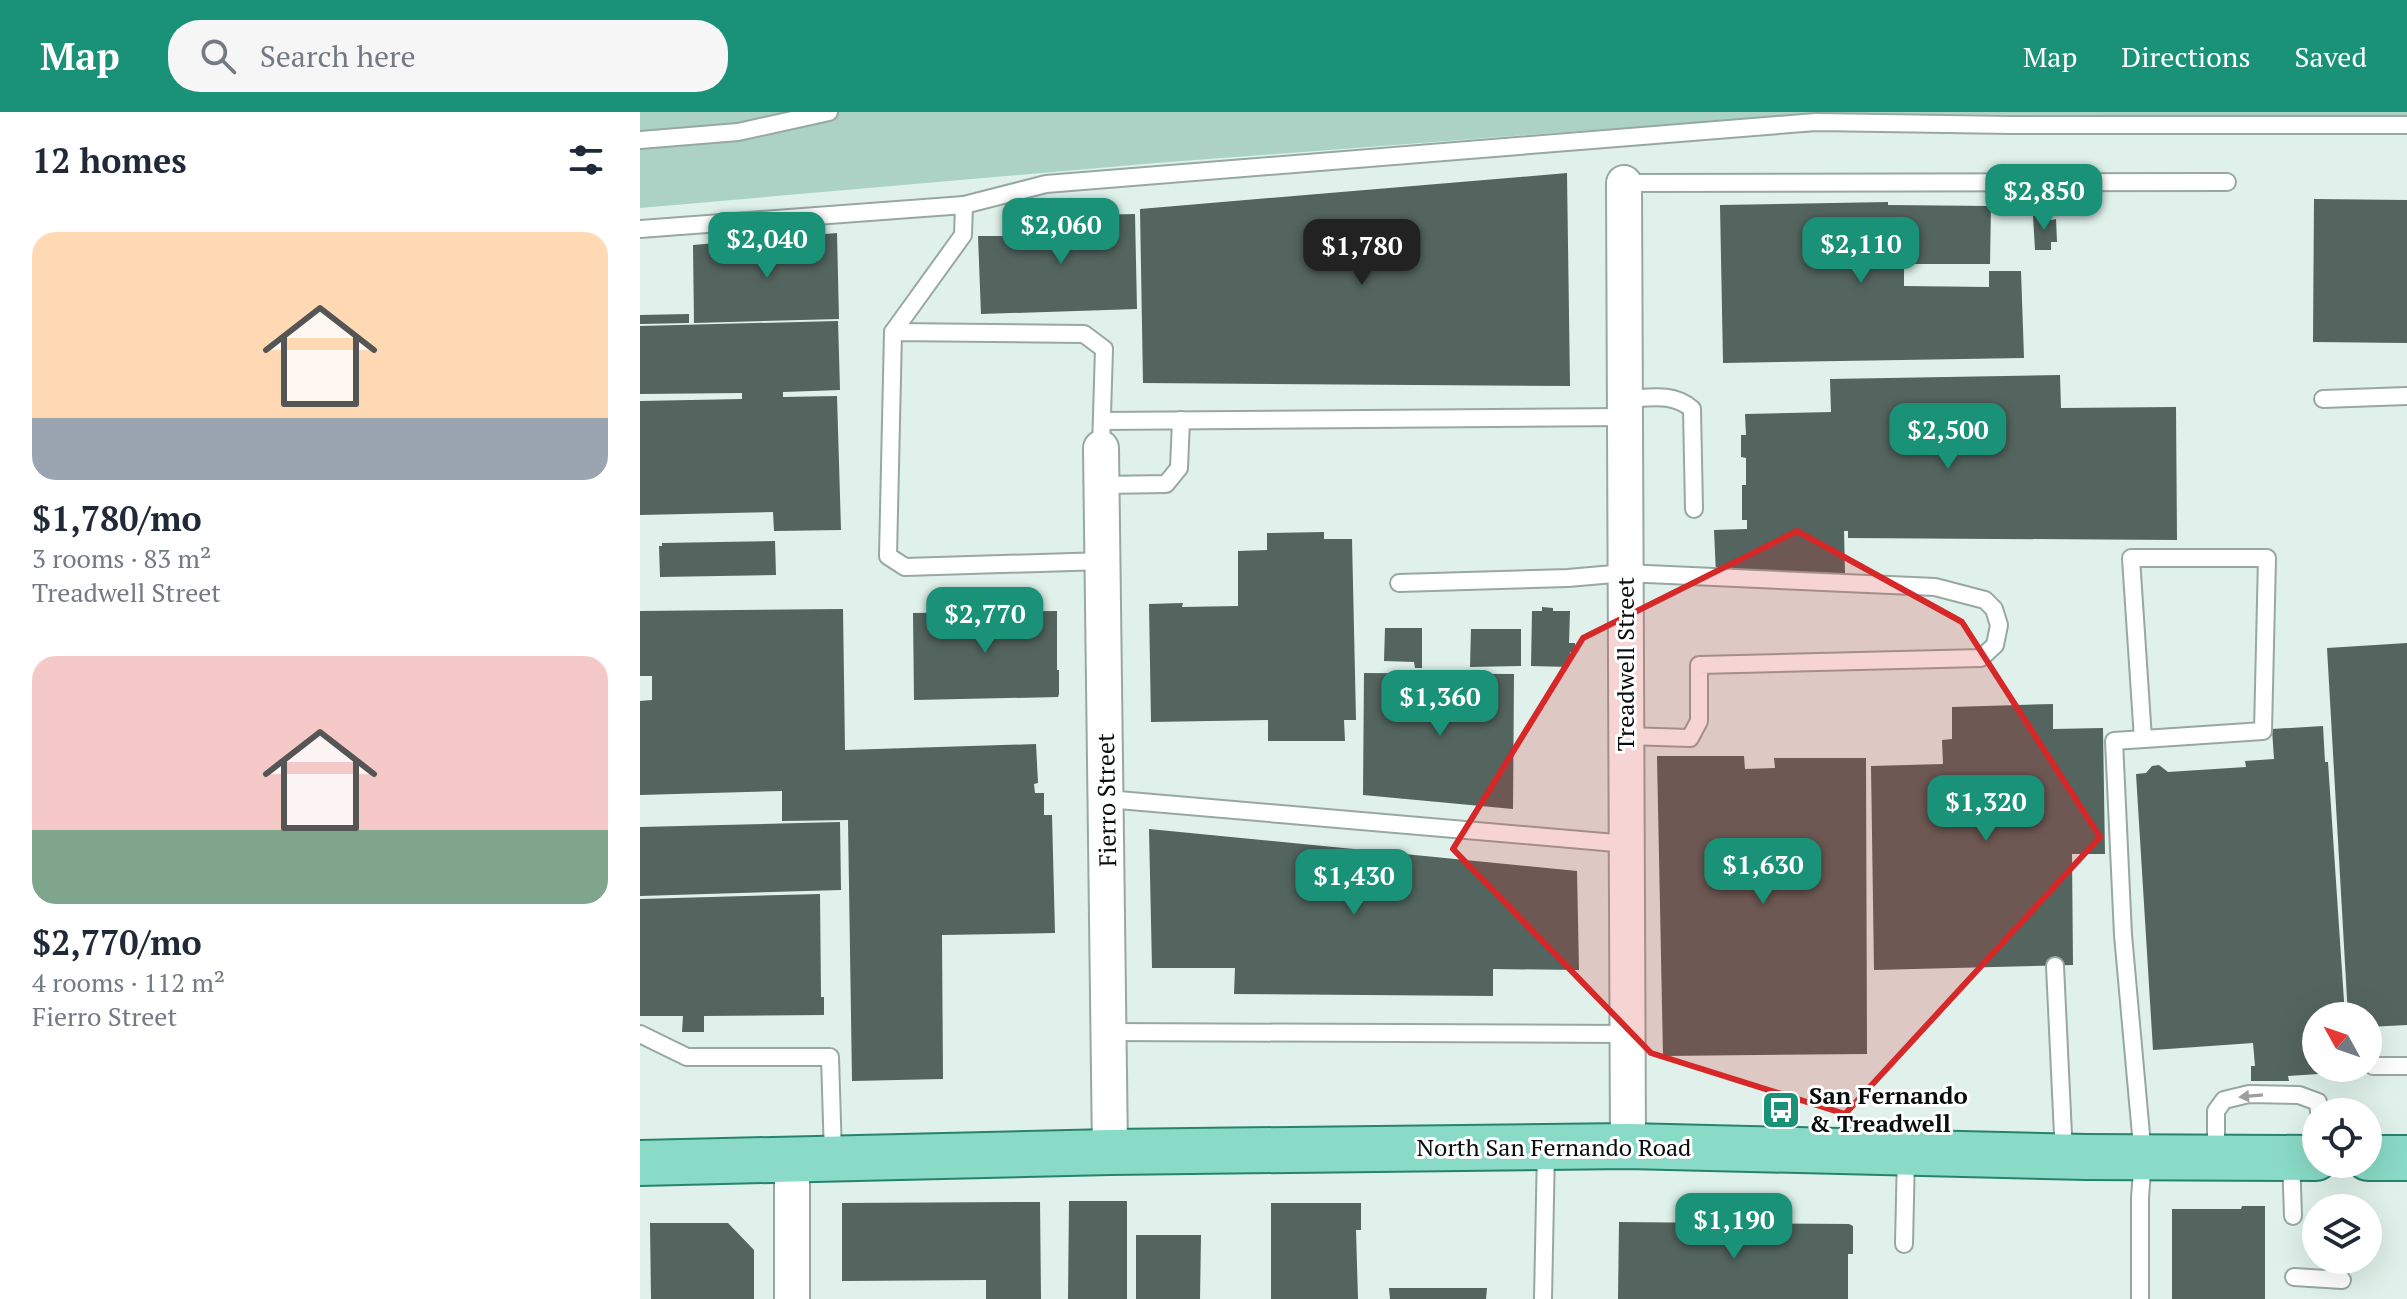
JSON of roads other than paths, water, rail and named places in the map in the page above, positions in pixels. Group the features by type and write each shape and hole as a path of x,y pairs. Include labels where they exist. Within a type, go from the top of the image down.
{"main road":[{"name":"North San Fernando Road","path":"640,1163 1546,1146 2064,1157 2302,1158"},
{"path":"2382,1158 2407,1158"}],"street":[{"name":"Treadwell Street","path":"1624,183 1628,1146"},
{"name":"Fierro Street","path":"1102,434 1110,1152"},
{"path":"792,1299 812,1159"}],"lane":[{"path":"640,140 738,132 829,112"},
{"path":"640,229 964,205 1046,184 1816,122 2407,125"},
{"path":"1624,183 2227,182"},
{"path":"964,205 963,235 893,332 888,556 905,567 1104,561"},
{"path":"893,332 1084,334 1104,349 1102,434 1181,420 1625,408 1674,398 1692,409 1694,509"},
{"path":"2323,399 2407,396"},
{"path":"1102,485 1166,484 1179,468 1181,420"},
{"path":"2140,1299 2143,1157 2123,935 2114,741 2263,731 2267,558 2131,558 2143,739"},
{"path":"1399,583 1568,578 1625,573 1935,587 1985,600 1994,609 1999,625 1995,645 1981,658 1699,665 1699,721 1690,738 1626,736"},
{"path":"1107,799 1627,844"},
{"path":"2055,966 2064,1157"},
{"path":"1109,1032 1627,1034"},
{"path":"640,1034 687,1057 830,1057 812,1159"},
{"path":"2382,1066 2407,1066"},
{"path":"2216,1158 2216,1111 2224,1100 2249,1094 2299,1095 2307,1098"},
{"path":"1543,1299 1546,1146"},
{"path":"1904,1244 1907,1153"},
{"path":"2293,1216 2302,1169"},
{"path":"2294,1277 2342,1280"}],"place":[{"name":"San Fernando & Treadwell","path":"1781,1110"}]}
